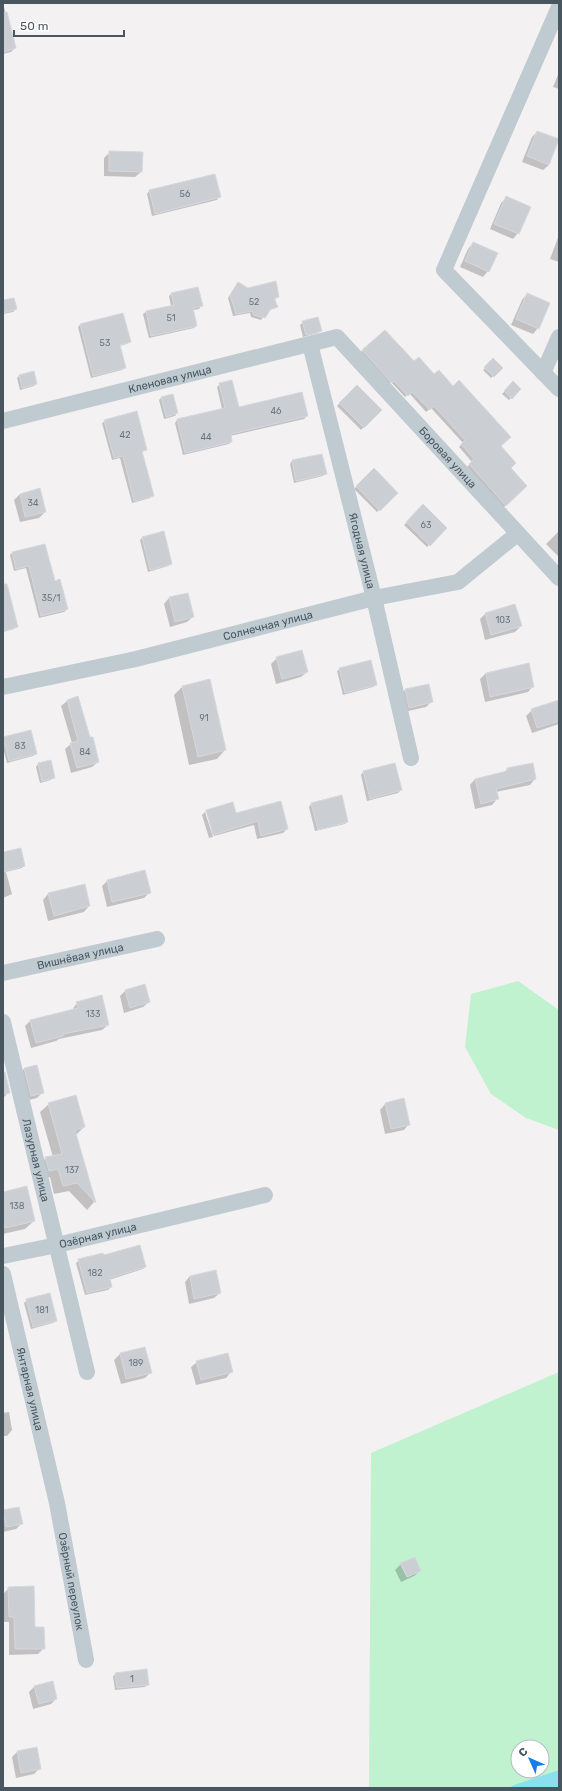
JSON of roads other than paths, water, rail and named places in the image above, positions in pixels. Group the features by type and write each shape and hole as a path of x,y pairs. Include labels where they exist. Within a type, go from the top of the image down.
{"street":[{"path":"559,6 444,270 559,389"},
{"name":"Кленовая улица","path":"3,421 337,337"},
{"name":"Боровая улица","path":"337,337 559,578"},
{"path":"543,373 559,337"},
{"name":"Ягодная улица","path":"310,344 374,598 411,758"},
{"name":"Солнечная улица","path":"3,687 136,659 374,598 458,582 517,534"},
{"name":"Вишнёвая улица","path":"3,973 157,939"},
{"name":"Лазурная улица","path":"3,1022 57,1245"},
{"name":"Озёрная улица","path":"87,1372 57,1245 265,1195"},
{"path":"3,1256 57,1245"},
{"name":"Янтарная улица","path":"3,1274 57,1503"},
{"name":"Озёрный переулок","path":"57,1503 86,1660"}],"water":[{"path":"559,1770 559,1788 509,1788 532,1779 550,1779 550,1773"}]}
